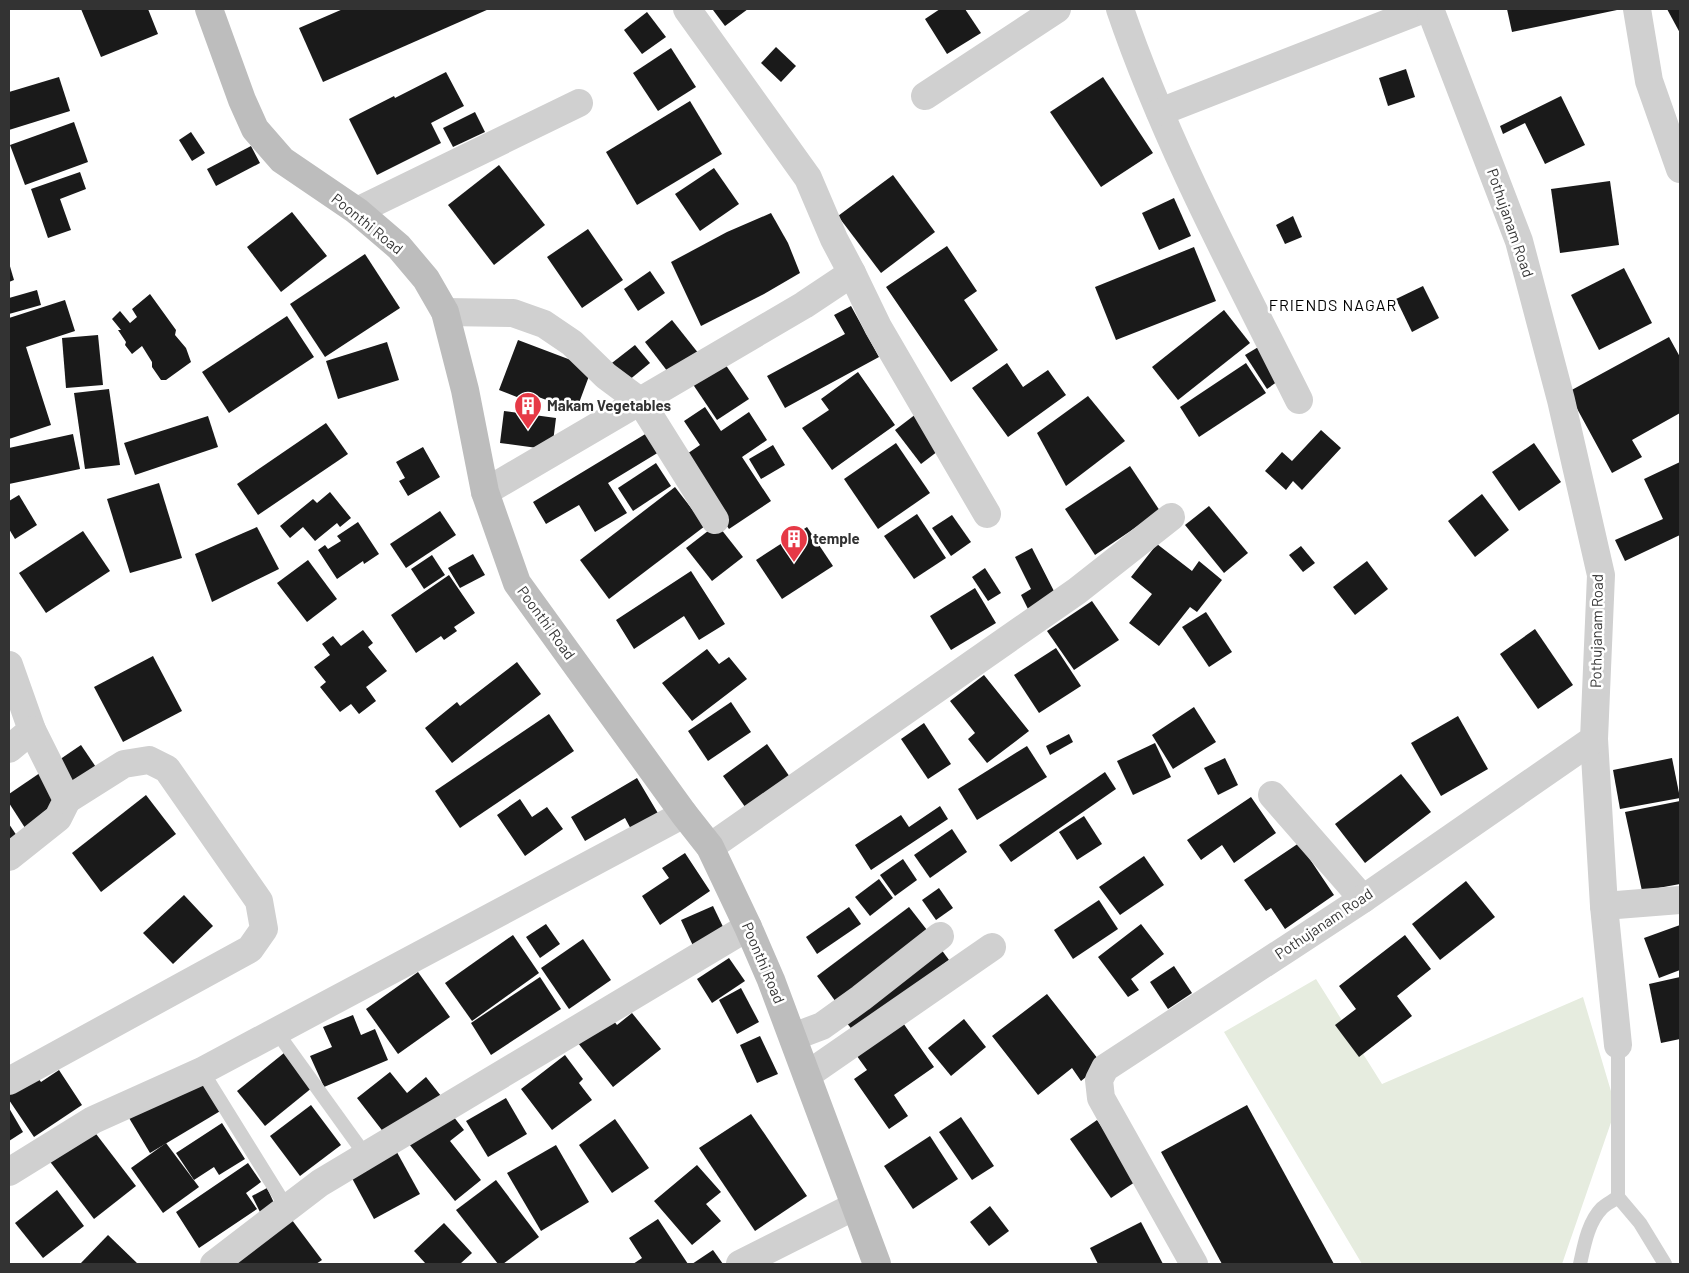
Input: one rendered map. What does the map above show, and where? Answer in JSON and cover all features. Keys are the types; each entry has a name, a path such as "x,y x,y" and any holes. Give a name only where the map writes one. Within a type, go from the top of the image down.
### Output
{"main road":[{"name":"Poonthi Road","path":"209,9 242,100 255,128 282,160 357,211 399,247 426,279 445,312 465,390 485,492 517,583 684,814 710,847 771,980 876,1264"}],"street":[{"path":"687,9 808,178 834,239 878,327 987,514"},
{"path":"925,96 1057,9"},
{"path":"1120,9 1160,112 1200,201 1299,400"},
{"path":"1160,112 1424,9"},
{"name":"Pothujanam Road","path":"1194,1264 1101,1098 1099,1080 1105,1068 1363,899 1594,739 1601,576 1562,400 1519,240 1430,9"},
{"path":"1637,9 1649,81 1680,169"},
{"path":"357,211 579,104"},
{"path":"485,492 804,305 852,273"},
{"path":"445,312 513,313 544,324 572,344 606,376 641,402 715,520"},
{"path":"710,847 1077,591 1171,517"},
{"path":"9,666 32,730 66,800"},
{"path":"9,749 32,730"},
{"path":"1594,739 1604,906 1618,1045"},
{"path":"9,856 58,818 66,800 124,764 149,760 167,769 259,900 264,929 250,949 9,1081"},
{"path":"1272,795 1363,899"},
{"path":"9,1172 93,1120 202,1070 684,814"},
{"path":"1604,906 1680,900"},
{"path":"214,1264 320,1183 748,927"},
{"path":"793,1037 822,1026 940,936"},
{"path":"807,1075 992,947"},
{"path":"740,1264 855,1206"}],"lane":[{"path":"276,1031 366,1156"},
{"path":"1618,1045 1618,1197 1640,1223 1665,1264"},
{"path":"202,1070 287,1208"},
{"path":"1580,1264 1584,1241 1594,1219 1602,1208 1618,1197"}],"shaded area":[{"path":"1316,979 1382,1084 1583,997 1616,1108 1562,1264 1362,1264 1224,1032"}],"building":[{"path":"81,9 148,9 158,34 101,57"},
{"path":"343,9 489,9 323,82 299,28"},
{"path":"714,9 748,9 725,26"},
{"path":"940,9 965,9 981,33 947,54 925,19"},
{"path":"1507,9 1617,9 1617,10 1512,32"},
{"path":"1667,9 1680,9 1680,33"},
{"path":"647,12 666,37 642,54 624,30"},
{"path":"776,47 796,66 781,82 761,63"},
{"path":"671,48 696,87 658,111 633,73"},
{"path":"1406,69 1415,97 1388,106 1379,78"},
{"path":"446,72 464,106 431,123 441,143 377,175 349,119"},
{"path":"59,77 70,111 9,130 9,92"},
{"path":"1103,77 1153,153 1101,187 1050,112"},
{"path":"1561,96 1585,145 1545,164 1525,123 1503,134 1500,126"},
{"path":"690,101 722,154 637,205 606,152"},
{"path":"475,112 485,132 453,147 443,128"},
{"path":"74,122 88,162 25,185 10,145"},
{"path":"191,132 205,153 192,161 179,140"},
{"path":"251,146 260,163 216,186 207,169"},
{"path":"499,165 545,225 494,265 448,205"},
{"path":"714,168 739,204 700,231 675,194"},
{"path":"80,172 86,189 60,199 71,230 48,238 31,189"},
{"path":"893,175 935,232 881,273 838,216"},
{"path":"1610,181 1619,245 1560,253 1551,189"},
{"path":"1174,198 1191,236 1159,250 1142,213"},
{"path":"292,212 327,256 281,292 247,247"},
{"path":"771,213 788,243 800,273 764,294 701,326 671,262 727,232"},
{"path":"1293,216 1302,237 1285,244 1276,225"},
{"path":"588,229 623,280 582,308 547,257"},
{"path":"947,246 977,291 964,300 998,350 951,382 886,287"},
{"path":"1194,247 1216,301 1116,340 1095,287"},
{"path":"365,254 400,308 325,357 290,304"},
{"path":"9,263 14,280 9,282"},
{"path":"1624,268 1652,323 1599,350 1571,295"},
{"path":"650,271 665,293 638,311 624,289"},
{"path":"1423,286 1439,318 1412,332 1396,299"},
{"path":"37,290 41,305 9,314 9,298"},
{"path":"150,294 176,330 175,335 186,348 191,362 166,380 161,380 152,367 152,362 142,346 132,354 125,345 126,342 118,330 121,330 112,319 120,311 130,323 137,317 132,309"},
{"path":"65,300 75,331 26,347 51,425 9,439 9,318"},
{"path":"851,306 879,357 785,408 767,376 845,334 834,315"},
{"path":"1224,310 1250,343 1178,400 1152,367"},
{"path":"287,316 314,357 229,413 202,372"},
{"path":"672,320 699,354 671,376 645,342"},
{"path":"98,335 103,385 66,388 62,338"},
{"path":"1669,337 1680,357 1680,413 1632,440 1642,457 1612,473 1568,392"},
{"path":"518,340 592,368 576,411 525,392 522,399 499,390"},
{"path":"387,342 399,380 338,399 326,361"},
{"path":"635,345 650,363 623,385 608,366"},
{"path":"1260,346 1281,379 1267,389 1245,355"},
{"path":"721,358 749,399 717,420 690,380"},
{"path":"1007,363 1023,387 1048,370 1066,395 1008,437 972,388"},
{"path":"1246,363 1266,393 1199,437 1180,407"},
{"path":"858,372 895,425 832,470 802,428 829,410 821,399"},
{"path":"109,389 120,465 85,469 74,393"},
{"path":"1088,396 1125,441 1066,486 1037,433"},
{"path":"705,407 721,431 749,412 767,440 742,457 771,501 729,529 681,458 700,445 684,421"},
{"name":"Makam Vegetables","path":"504,411 556,418 552,450 500,443"},
{"path":"916,414 942,448 921,464 895,430"},
{"path":"208,416 218,447 135,475 124,443"},
{"path":"326,423 348,454 258,515 237,484"},
{"path":"652,430 664,449 608,483 627,513 595,532 579,505 546,524 533,502"},
{"path":"1321,430 1341,448 1302,490 1293,481 1286,490 1265,471 1282,452 1292,461"},
{"path":"73,434 80,469 9,484 9,448"},
{"path":"896,443 930,493 878,529 844,479"},
{"path":"1534,443 1561,482 1519,511 1492,472"},
{"path":"773,445 785,465 761,479 749,459"},
{"path":"423,447 440,477 408,496 399,481 405,478 396,462"},
{"path":"1680,462 1680,535 1625,561 1615,540 1663,519 1644,479"},
{"path":"656,463 671,486 633,511 618,488"},
{"path":"1130,466 1160,511 1095,555 1065,509"},
{"path":"159,483 182,558 130,573 107,499"},
{"path":"675,487 705,526 609,599 580,560"},
{"path":"330,492 351,518 340,527 337,523 315,541 303,527 290,538 280,526 313,499 317,503"},
{"path":"1482,494 1509,530 1475,557 1448,521"},
{"path":"19,495 37,525 15,539 9,529 9,501"},
{"path":"1209,506 1248,553 1224,573 1185,525"},
{"path":"440,511 456,535 406,568 390,544"},
{"path":"917,514 946,558 914,579 884,536"},
{"path":"952,515 971,542 951,556 932,528"},
{"path":"358,522 379,554 364,564 363,561 337,579 318,550 325,545 328,549 341,541 337,536"},
{"path":"717,524 743,557 712,581 686,548"},
{"path":"257,527 279,569 212,602 195,554"},
{"name":"temple","path":"807,527 833,566 782,599 756,560"},
{"path":"83,531 110,571 46,613 19,573"},
{"path":"1157,544 1192,571 1199,561 1222,580 1197,612 1190,607 1159,646 1129,623 1152,594 1131,577"},
{"path":"1301,546 1315,563 1303,572 1289,555"},
{"path":"1032,548 1057,597 1029,611 1021,595 1031,589 1015,557"},
{"path":"473,554 485,575 460,588 448,568"},
{"path":"432,555 445,575 424,589 411,569"},
{"path":"308,560 337,599 307,622 277,583"},
{"path":"1367,561 1388,589 1355,615 1333,587"},
{"path":"985,568 1001,593 988,601 972,577"},
{"path":"691,571 725,624 699,640 684,616 634,649 616,620"},
{"path":"449,575 475,613 454,627 457,631 444,640 441,636 416,653 391,615"},
{"path":"975,588 996,623 951,650 930,616"},
{"path":"1092,601 1119,640 1074,670 1047,631"},
{"path":"1206,612 1232,652 1209,667 1182,627"},
{"path":"1535,629 1573,685 1538,709 1500,654"},
{"path":"363,630 373,643 368,647 387,671 366,687 376,701 359,714 351,704 340,712 320,687 326,682 314,667 330,655 322,644 333,636 341,646"},
{"path":"1056,648 1081,686 1039,713 1014,675"},
{"path":"707,649 719,664 729,657 747,679 692,721 662,683"},
{"path":"153,656 182,711 123,742 94,687"},
{"path":"517,662 541,694 452,763 425,728 457,702 460,706"},
{"path":"984,675 1029,731 987,763 968,739 975,733 950,701"},
{"path":"731,702 751,732 708,761 688,731"},
{"path":"1194,707 1216,742 1173,769 1152,735"},
{"path":"549,714 574,751 460,828 435,791"},
{"path":"1458,716 1488,769 1441,796 1411,743"},
{"path":"924,723 951,764 928,779 901,739"},
{"path":"1069,734 1073,742 1050,755 1046,746"},
{"path":"1155,743 1171,777 1133,795 1117,761"},
{"path":"767,744 792,780 748,811 723,776"},
{"path":"81,745 104,779 27,831 9,803 9,794"},
{"path":"1027,746 1047,777 977,820 958,789"},
{"path":"1225,758 1238,785 1218,795 1204,768"},
{"path":"1672,758 1680,798 1620,809 1613,770"},
{"path":"1105,772 1116,789 1011,862 999,845"},
{"path":"1401,774 1431,812 1365,863 1335,824"},
{"path":"637,778 659,815 632,831 625,818 585,841 571,817"},
{"path":"146,795 176,834 101,892 72,853"},
{"path":"1251,797 1276,833 1234,863 1222,845 1201,860 1187,840"},
{"path":"520,799 532,817 547,807 563,829 525,856 497,815"},
{"path":"1680,801 1680,884 1642,891 1625,812"},
{"path":"940,806 948,819 871,870 855,845 901,815 909,827"},
{"path":"1084,816 1102,844 1077,860 1059,832"},
{"path":"9,824 21,842 9,851"},
{"path":"952,829 967,852 930,878 914,855"},
{"path":"1299,843 1334,895 1285,929 1271,908 1266,911 1244,880"},
{"path":"685,853 710,891 660,925 642,896 669,878 662,868"},
{"path":"1144,856 1164,885 1120,915 1099,887"},
{"path":"903,859 917,880 895,896 880,875"},
{"path":"879,879 893,898 870,916 855,897"},
{"path":"1466,881 1495,917 1440,960 1412,924"},
{"path":"939,888 953,908 936,920 922,900"},
{"path":"184,895 213,926 173,964 143,933"},
{"path":"1099,900 1118,929 1073,959 1054,930"},
{"path":"713,906 727,935 695,950 681,920"},
{"path":"849,907 861,924 817,954 806,937"},
{"path":"909,907 934,939 841,1009 817,976"},
{"path":"546,924 560,944 540,958 526,937"},
{"path":"1141,924 1164,954 1131,979 1139,990 1128,997 1098,957"},
{"path":"1680,925 1680,970 1659,978 1644,938"},
{"path":"513,935 539,973 472,1021 445,983"},
{"path":"1405,935 1431,969 1397,996 1412,1016 1359,1057 1335,1025 1356,1009 1339,986"},
{"path":"583,939 611,980 569,1009 541,968"},
{"path":"938,945 949,960 854,1032 842,1017"},
{"path":"729,958 745,981 712,1003 697,979"},
{"path":"1174,966 1192,993 1168,1009 1150,982"},
{"path":"418,972 450,1017 398,1054 366,1009"},
{"path":"540,977 561,1009 491,1055 471,1023"},
{"path":"1680,977 1680,1039 1661,1043 1649,984"},
{"path":"741,988 759,1022 737,1034 719,1000"},
{"path":"1047,994 1102,1064 1081,1081 1072,1068 1038,1095 992,1036"},
{"path":"607,1012 617,1025 632,1013 661,1049 613,1087 574,1038"},
{"path":"353,1015 361,1035 375,1029 388,1060 324,1087 310,1056 332,1047 323,1027"},
{"path":"964,1019 986,1047 951,1076 928,1048"},
{"path":"901,1020 934,1067 894,1095 908,1116 889,1129 854,1079 867,1070 854,1052"},
{"path":"760,1036 778,1074 757,1083 740,1045"},
{"path":"284,1053 313,1087 265,1126 237,1091"},
{"path":"565,1055 583,1079 579,1083 592,1100 552,1130 521,1089"},
{"path":"27,1063 41,1082 59,1070 82,1105 34,1137 9,1100 9,1075"},
{"path":"390,1072 407,1093 426,1077 441,1096 388,1138 357,1098"},
{"path":"202,1075 222,1110 150,1153 129,1118"},
{"path":"506,1098 527,1134 488,1157 466,1121"},
{"path":"311,1105 341,1145 300,1176 270,1136"},
{"path":"1247,1105 1334,1264 1222,1264 1161,1152"},
{"path":"9,1108 23,1132 9,1141"},
{"path":"450,1112 464,1130 450,1141 481,1180 455,1201 409,1144"},
{"path":"751,1114 807,1196 755,1231 699,1148"},
{"path":"961,1117 994,1166 972,1180 939,1132"},
{"path":"615,1119 649,1168 612,1193 579,1145"},
{"path":"1097,1120 1138,1180 1111,1198 1070,1139"},
{"path":"222,1123 245,1159 219,1175 214,1167 194,1180 176,1153"},
{"path":"90,1126 136,1186 94,1219 48,1159"},
{"path":"930,1136 958,1179 913,1209 884,1166"},
{"path":"166,1143 199,1187 163,1213 131,1168"},
{"path":"393,1145 420,1194 374,1219 347,1169"},
{"path":"556,1145 589,1202 541,1231 507,1173"},
{"path":"248,1163 261,1182 246,1193 257,1209 199,1248 176,1212"},
{"path":"697,1165 721,1192 706,1204 721,1221 692,1245 654,1201"},
{"path":"496,1180 539,1237 503,1264 498,1264 456,1210"},
{"path":"267,1188 275,1205 260,1212 252,1196"},
{"path":"57,1190 84,1226 43,1258 15,1223"},
{"path":"990,1206 1009,1231 989,1246 970,1222"},
{"path":"658,1219 688,1264 633,1264 642,1258 629,1238"},
{"path":"292,1220 322,1260 316,1264 233,1264"},
{"path":"1141,1222 1163,1264 1098,1264 1090,1248"},
{"path":"444,1223 472,1253 460,1264 426,1264 414,1251"},
{"path":"108,1235 138,1264 80,1264"},
{"path":"713,1250 723,1264 692,1264"}],"place":[{"name":"Makam Vegetables","path":"528,430"},
{"name":"temple","path":"794,563"}],"district":[{"name":"FRIENDS NAGAR","path":"1333,305"}]}
